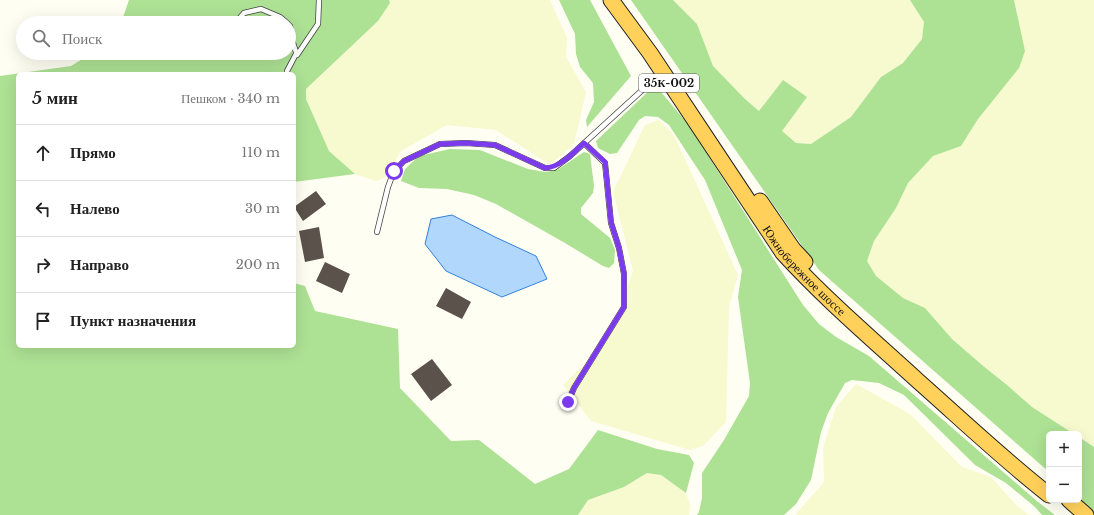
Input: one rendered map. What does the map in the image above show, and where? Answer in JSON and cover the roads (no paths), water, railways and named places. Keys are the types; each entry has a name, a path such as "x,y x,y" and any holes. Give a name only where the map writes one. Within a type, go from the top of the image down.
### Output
{"highway":[{"name":"Южнобережное шоссе","path":"611,0 662,72 793,249 820,278 958,404 1046,480"},
{"name":"Южнобережное шоссе","path":"623,0 731,166 783,253 810,282 1012,465 1046,490"},
{"name":"Южнобережное шоссе","path":"1061,503 1071,515"},
{"name":"Южнобережное шоссе","path":"1065,503 1086,515"}],"lane":[{"path":"296,54 318,24 319,0"},
{"path":"241,16 244,13 261,9 278,16"},
{"path":"287,72 293,60"},
{"path":"377,232 388,187 394,171 404,161 440,144 466,143 495,145 545,168 554,168 570,156 662,72"},
{"path":"568,402 574,388 624,307 625,296 622,262 611,222 605,162 584,143"}],"water":[{"path":"452,215 536,256 547,279 502,297 446,271 425,244 431,219"}]}
